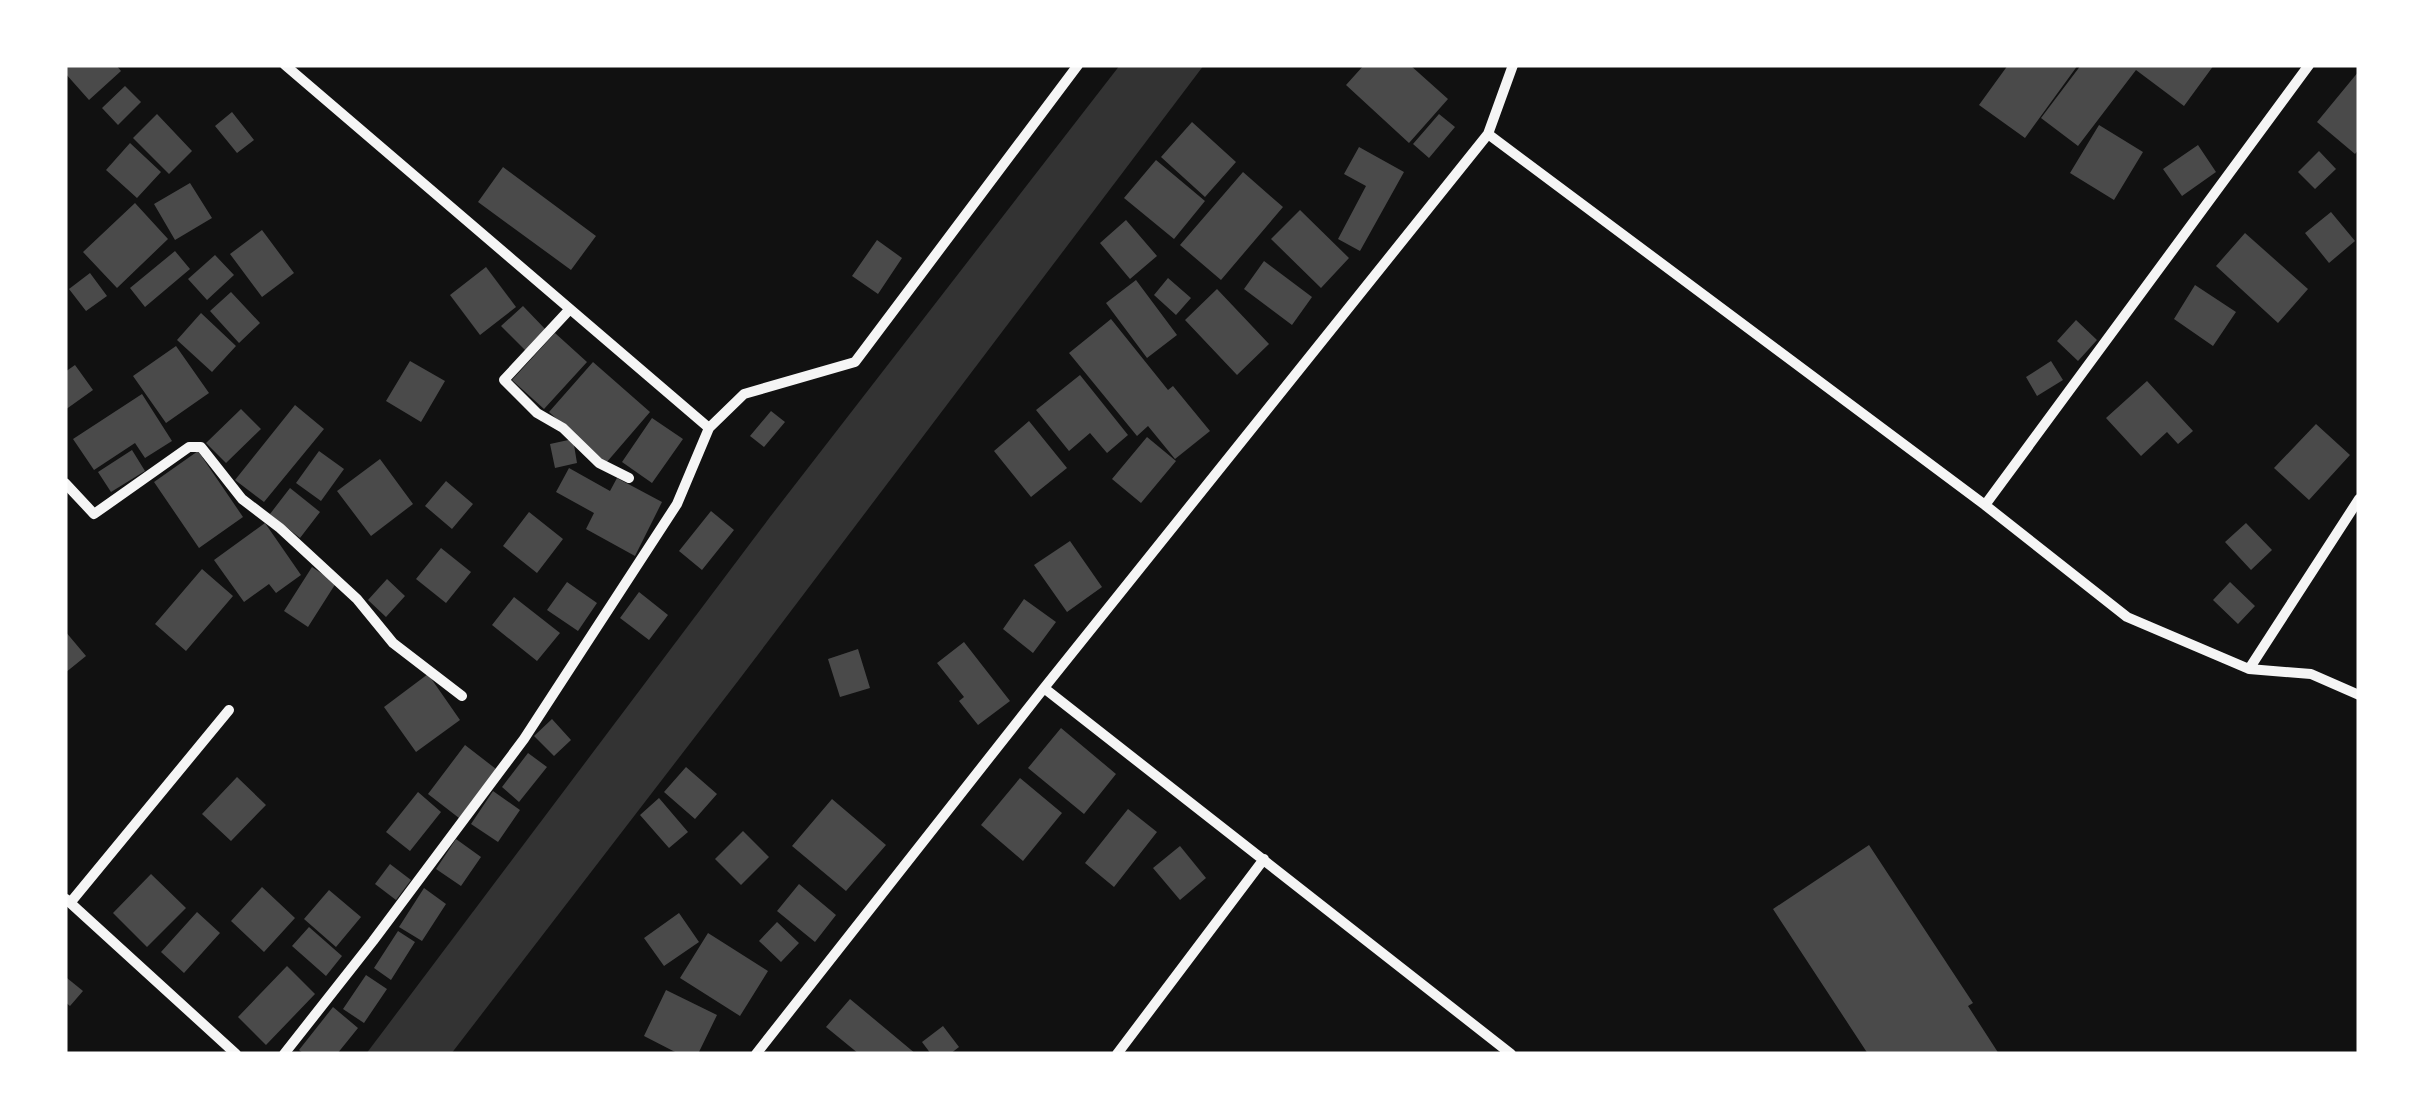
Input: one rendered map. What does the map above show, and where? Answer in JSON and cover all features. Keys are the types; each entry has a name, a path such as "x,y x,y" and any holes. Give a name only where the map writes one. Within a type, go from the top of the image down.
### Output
{"street":[{"path":"285,65 709,428"},
{"path":"284,1054 524,739 661,530 686,487 709,428 744,394 856,362 1078,65"},
{"path":"756,1054 1488,134 1512,65"},
{"path":"1985,505 2308,65"},
{"path":"1488,134 1985,505 2126,618 2250,669 2311,674 2359,694"},
{"path":"570,309 504,380 537,413 563,428 600,463 630,478"},
{"path":"65,482 94,514 189,447 200,447 242,499 280,528 357,599 392,643 462,696"},
{"path":"2250,669 2359,499"},
{"path":"1044,688 1511,1054"},
{"path":"229,710 68,901 236,1054"},
{"path":"1117,1054 1264,859"}],"shaded area":[{"path":"1120,65 1204,65 451,1054 366,1054 770,517"}],"building":[{"path":"65,65 116,65 121,71 89,100 65,73"},
{"path":"1364,65 1410,65 1448,99 1409,143 1346,85"},
{"path":"2008,65 2078,65 2025,138 1979,105"},
{"path":"2081,65 2214,65 2184,106 2136,70 2078,146 2041,118"},
{"path":"2359,71 2359,149 2355,154 2317,122"},
{"path":"125,86 141,102 118,125 102,108"},
{"path":"232,112 254,140 237,153 215,126"},
{"path":"157,114 192,151 169,174 133,138"},
{"path":"1439,114 1455,127 1429,158 1413,144"},
{"path":"1192,122 1236,162 1205,197 1161,157"},
{"path":"2099,125 2143,152 2114,200 2070,173"},
{"path":"130,143 161,172 137,198 106,170"},
{"path":"2198,145 2216,172 2182,196 2163,169"},
{"path":"1359,147 1404,172 1360,251 1338,239 1366,186 1344,174"},
{"path":"2319,151 2336,169 2315,189 2298,172"},
{"path":"1156,160 1205,201 1174,239 1124,198"},
{"path":"503,167 596,236 571,270 478,202"},
{"path":"1243,172 1283,207 1221,280 1180,245"},
{"path":"190,183 212,218 175,240 154,204"},
{"path":"135,203 168,239 117,288 83,252"},
{"path":"1300,210 1349,258 1321,288 1271,239"},
{"path":"2331,212 2355,241 2329,263 2305,233"},
{"path":"1126,220 1157,256 1130,279 1100,243"},
{"path":"262,230 294,273 262,297 230,254"},
{"path":"2245,233 2308,289 2278,323 2216,266"},
{"path":"877,240 902,258 878,294 852,276"},
{"path":"175,251 190,269 145,307 130,288"},
{"path":"215,255 234,275 207,300 188,279"},
{"path":"1264,261 1312,297 1292,325 1244,289"},
{"path":"486,267 516,307 480,335 450,295"},
{"path":"90,273 107,296 86,311 69,289"},
{"path":"1168,278 1191,298 1176,315 1154,295"},
{"path":"1136,280 1177,335 1147,358 1106,303"},
{"path":"2195,285 2236,312 2213,346 2174,319"},
{"path":"1217,289 1269,344 1237,375 1185,320"},
{"path":"231,292 260,323 239,343 210,311"},
{"path":"523,306 547,331 526,351 501,326"},
{"path":"201,313 236,346 212,372 177,340"},
{"path":"1111,319 1168,390 1173,386 1210,431 1175,459 1148,426 1137,436 1069,353"},
{"path":"2076,320 2097,340 2078,361 2057,341"},
{"path":"555,333 587,362 544,409 512,380"},
{"path":"176,346 209,393 166,423 133,376"},
{"path":"410,361 445,381 421,422 386,401"},
{"path":"2051,361 2063,380 2037,396 2026,377"},
{"path":"593,362 650,412 606,463 549,412"},
{"path":"75,365 93,390 65,410 65,372"},
{"path":"1080,375 1128,435 1107,453 1090,433 1069,451 1036,410"},
{"path":"2147,381 2193,431 2178,444 2167,432 2141,456 2106,418"},
{"path":"142,394 172,441 145,458 135,443 94,470 73,439"},
{"path":"295,405 324,429 264,502 235,480"},
{"path":"241,409 261,429 226,463 206,443"},
{"path":"771,411 785,422 764,447 750,436"},
{"path":"652,418 683,439 652,483 622,462"},
{"path":"1029,421 1067,468 1031,497 994,451"},
{"path":"2316,424 2350,455 2309,500 2274,468"},
{"path":"1147,437 1176,461 1141,503 1112,479"},
{"path":"573,439 577,463 555,468 550,444"},
{"path":"132,450 145,471 111,492 98,472"},
{"path":"198,451 243,517 199,548 154,482"},
{"path":"319,451 344,469 321,501 296,483"},
{"path":"380,459 413,504 371,536 337,491"},
{"path":"569,468 610,491 617,478 662,502 635,556 586,529 594,513 556,492"},
{"path":"446,481 473,504 452,529 425,506"},
{"path":"290,488 320,512 300,538 270,514"},
{"path":"711,511 734,530 702,570 679,551"},
{"path":"529,512 563,539 537,573 503,546"},
{"path":"265,523 301,575 276,593 269,584 244,602 214,560"},
{"path":"2246,523 2272,550 2251,570 2225,542"},
{"path":"1070,541 1102,587 1067,612 1034,565"},
{"path":"441,548 471,572 446,603 416,579"},
{"path":"312,567 336,583 308,627 284,611"},
{"path":"202,569 233,596 186,651 155,624"},
{"path":"387,579 405,596 386,617 368,600"},
{"path":"567,582 597,603 578,631 547,610"},
{"path":"2230,582 2255,606 2238,624 2213,600"},
{"path":"639,592 668,615 649,640 620,618"},
{"path":"514,597 560,633 537,661 492,625"},
{"path":"1024,599 1056,622 1033,653 1003,629"},
{"path":"65,631 86,656 65,673"},
{"path":"964,642 1010,701 978,725 959,701 964,697 937,663"},
{"path":"858,649 870,688 840,697 828,659"},
{"path":"428,674 460,720 416,752 384,707"},
{"path":"552,719 571,740 554,756 534,736"},
{"path":"1061,728 1116,774 1084,814 1028,768"},
{"path":"465,745 496,769 459,818 428,794"},
{"path":"528,753 547,767 519,802 502,787"},
{"path":"686,767 717,794 695,819 664,792"},
{"path":"237,777 266,805 231,841 202,814"},
{"path":"1020,778 1062,813 1023,861 981,825"},
{"path":"493,791 520,810 498,842 471,824"},
{"path":"418,792 441,812 410,851 386,832"},
{"path":"659,798 688,832 669,848 640,815"},
{"path":"832,799 886,845 846,891 792,846"},
{"path":"1128,809 1157,832 1114,887 1085,863"},
{"path":"743,831 769,857 741,885 715,859"},
{"path":"456,839 481,857 461,886 436,869"},
{"path":"1869,845 1973,1003 1968,1006 1999,1054 1868,1054 1773,909"},
{"path":"1180,846 1206,878 1180,900 1153,868"},
{"path":"390,864 411,880 396,900 375,884"},
{"path":"151,874 186,908 147,947 113,913"},
{"path":"799,884 836,915 815,942 777,911"},
{"path":"262,887 295,918 264,952 231,921"},
{"path":"424,888 446,904 422,941 399,927"},
{"path":"329,890 361,917 336,947 304,919"},
{"path":"197,912 220,933 184,973 161,952"},
{"path":"679,913 699,942 664,966 644,938"},
{"path":"777,922 799,943 781,962 759,941"},
{"path":"309,927 342,956 326,976 292,946"},
{"path":"398,931 415,942 391,980 374,968"},
{"path":"708,933 768,971 740,1016 680,978"},
{"path":"287,966 315,994 266,1045 238,1017"},
{"path":"366,975 387,989 364,1023 343,1009"},
{"path":"67,978 83,991 70,1006 65,1002"},
{"path":"666,990 717,1015 698,1054 679,1054 644,1036"},
{"path":"850,999 916,1054 859,1054 826,1027"},
{"path":"333,1007 358,1028 337,1054 304,1054 299,1050"},
{"path":"943,1026 959,1047 950,1054 931,1054 922,1042"}]}
